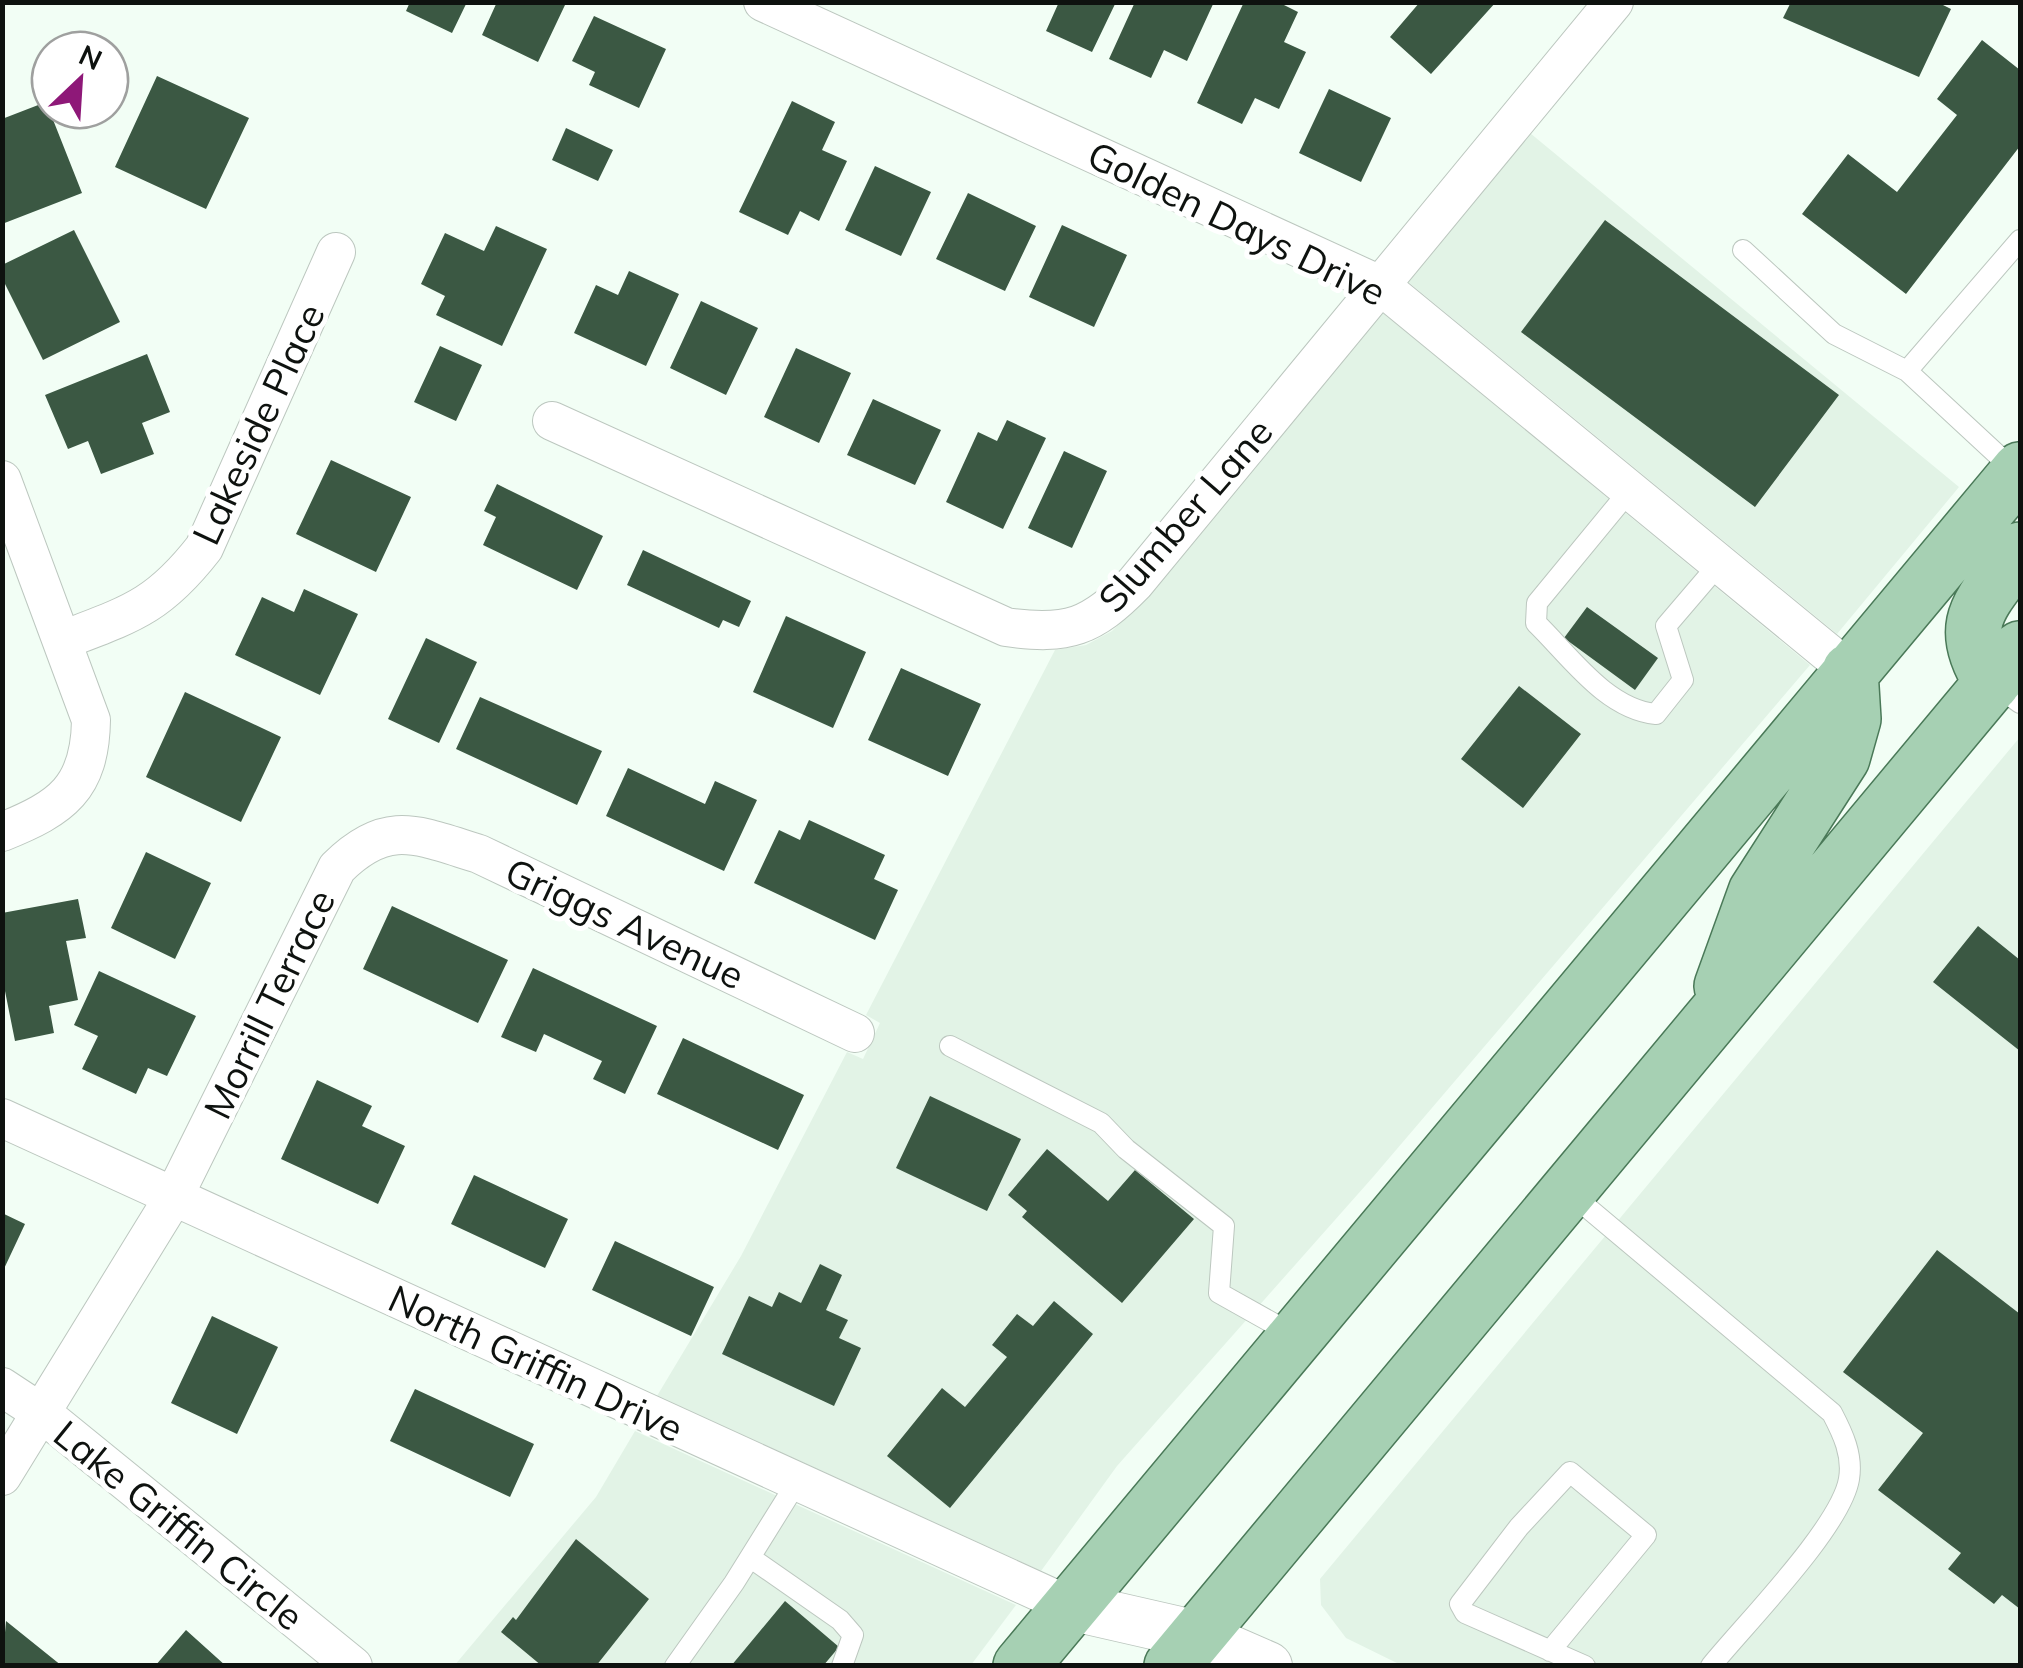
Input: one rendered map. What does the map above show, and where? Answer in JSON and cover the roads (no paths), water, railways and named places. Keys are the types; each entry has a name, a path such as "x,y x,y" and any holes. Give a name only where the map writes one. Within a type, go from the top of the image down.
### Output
{"main road":[{"path":"1021,1666 2019,472"},
{"path":"1184,1650 1707,1027 2011,678 1972,652 1972,625 2020,550"},
{"path":"1707,1027 1756,892 1842,758 1854,719 1850,672"}],"street":[{"name":"Golden Days Drive","path":"763,2 1380,285 1850,672"},
{"name":"Slumber Lane","path":"552,421 1006,627 1042,632 1079,627 1105,613 1135,583 1614,2"},
{"name":"Lakeside Place","path":"63,640 142,610 176,585 204,548 336,252"},
{"path":"2,480 91,720 90,757 70,794 40,816 2,832"},
{"name":"Griggs Avenue","path":"390,835 431,840 480,854 855,1032"},
{"name":"Morrill Terrace","path":"2,1476 173,1198 337,868 364,842 390,835"},
{"name":"North Griffin Drive","path":"2,1118 1070,1606"},
{"name":"Lake Griffin Circle","path":"2,1387 43,1414 353,1666"},
{"path":"1070,1606 1184,1650 1268,1666"}],"lane":[{"path":"1907,371 2020,240"},
{"path":"1743,250 1834,334 1907,371 2019,472"},
{"path":"1630,490 1537,604 1536,623 1612,698 1637,712 1656,714 1682,680 1666,626 1718,564"},
{"path":"950,1046 1100,1123 1126,1149 1224,1226 1219,1293 1296,1336"},
{"path":"1568,1192 1832,1413 1847,1444 1849,1478 1839,1510 1711,1666"},
{"path":"1550,1651 1646,1536 1570,1472 1518,1527 1460,1604 1465,1614 1550,1651 1585,1666"},
{"path":"675,1666 751,1558 796,1482"},
{"path":"751,1558 840,1620 853,1635 842,1666"}]}
